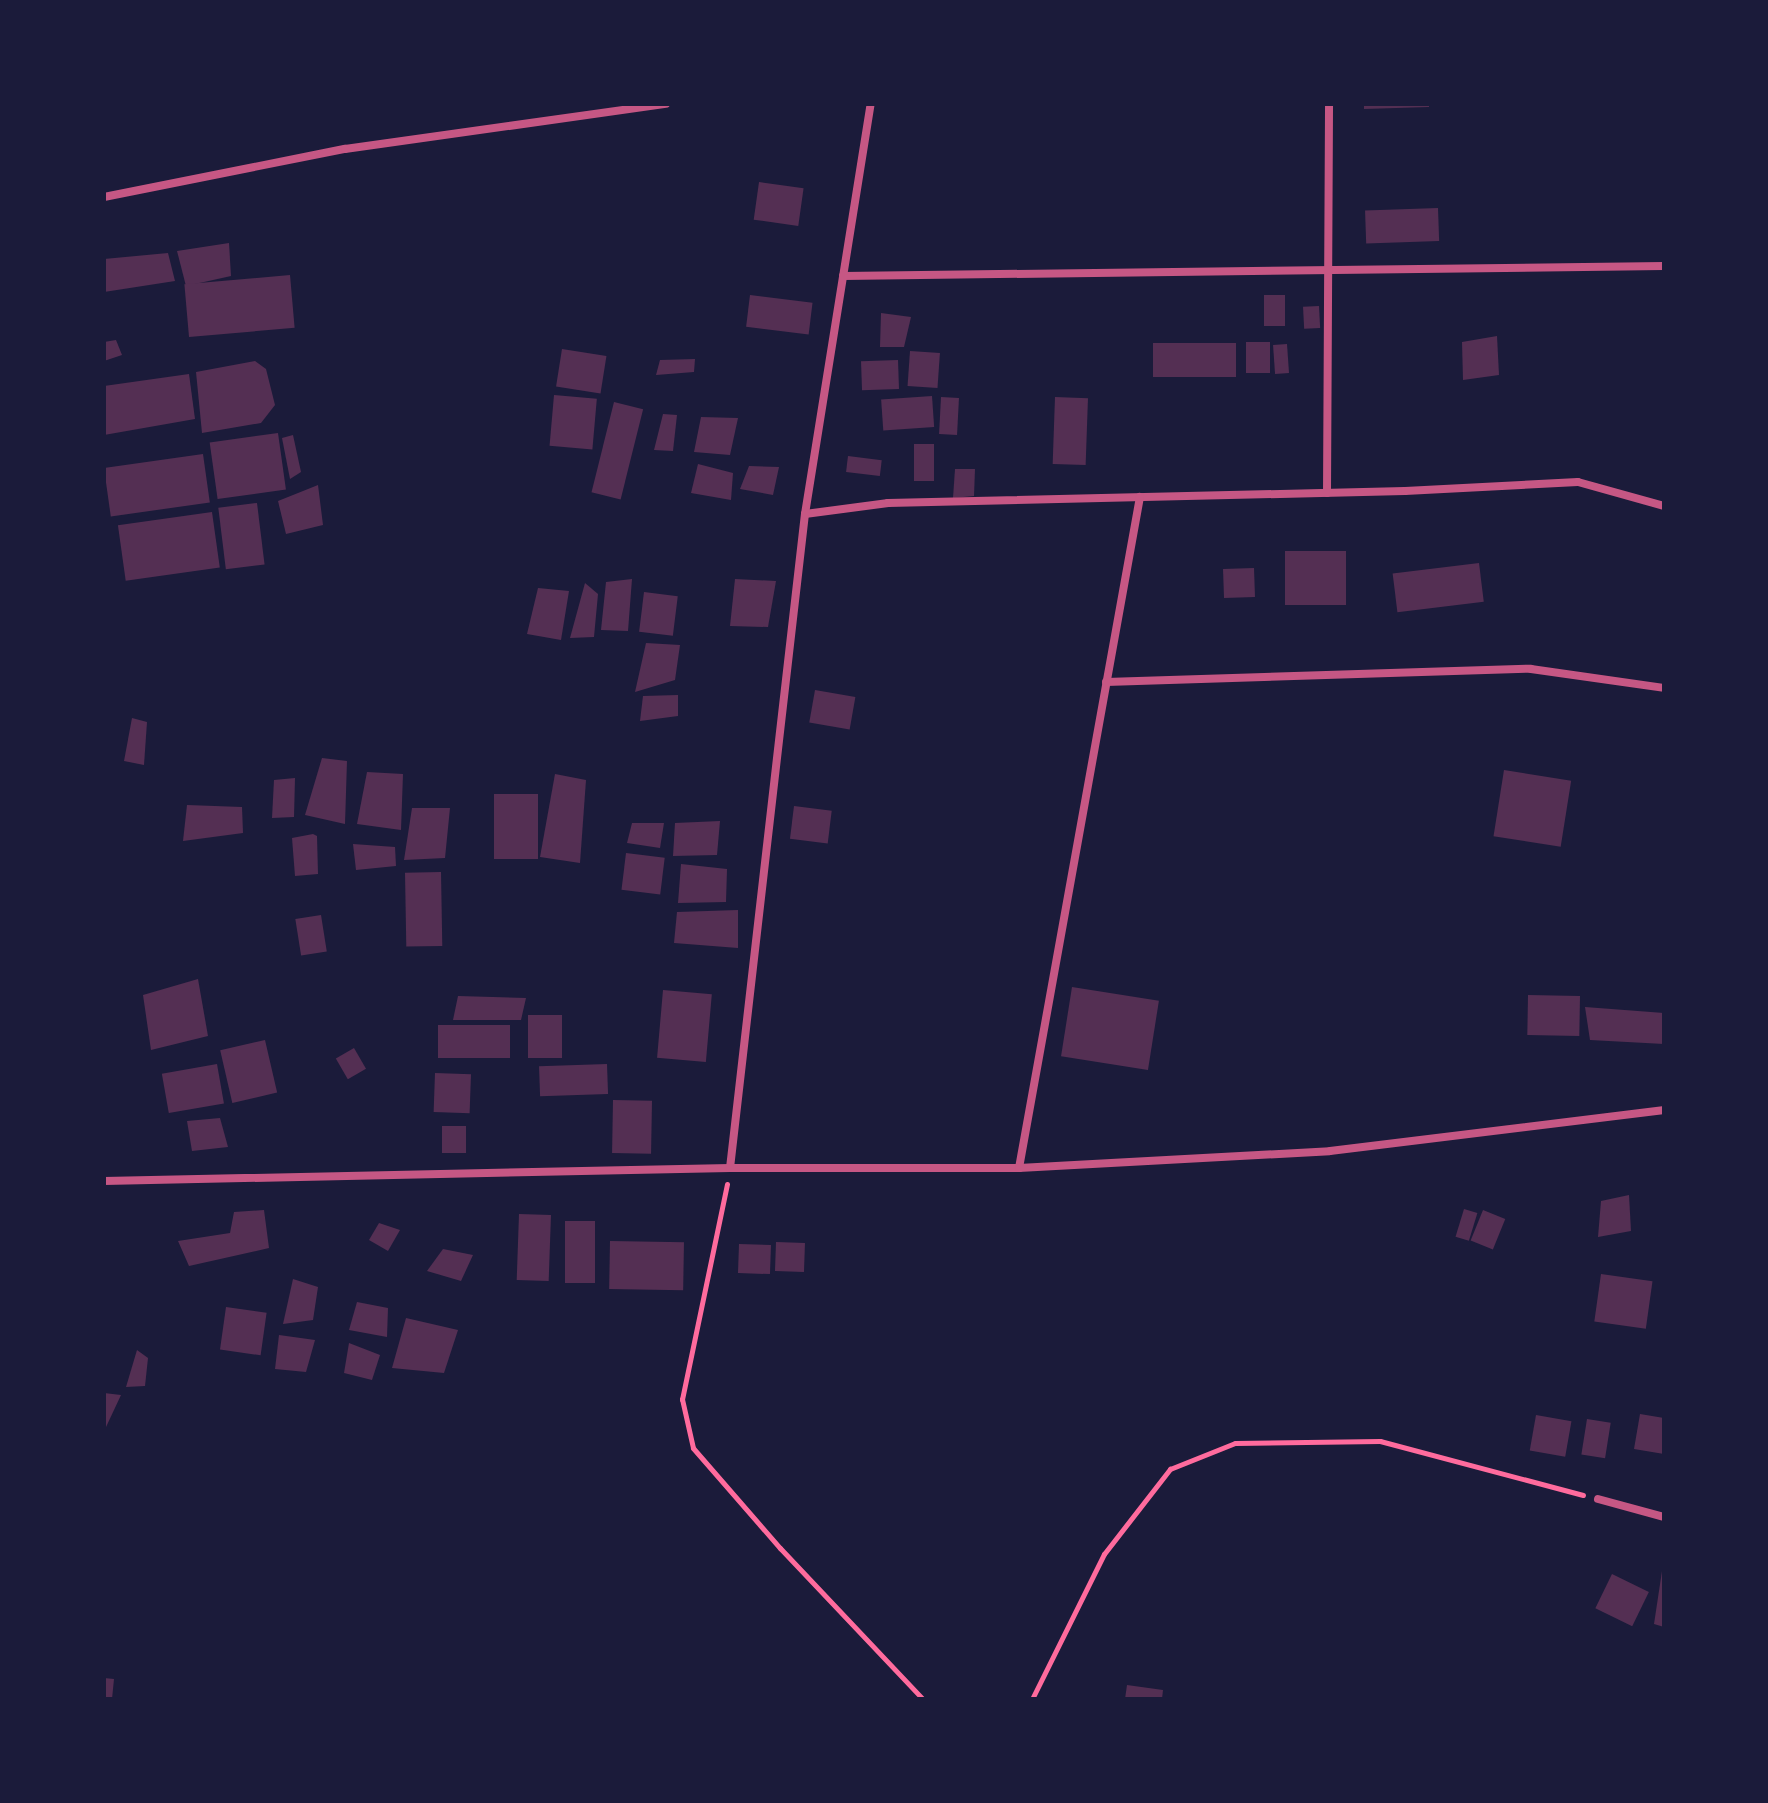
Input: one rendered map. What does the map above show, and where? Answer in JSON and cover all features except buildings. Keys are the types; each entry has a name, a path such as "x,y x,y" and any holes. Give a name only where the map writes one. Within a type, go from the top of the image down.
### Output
{"street":[{"path":"104,197 345,149 666,104"},
{"path":"730,1168 805,514 871,104"},
{"path":"1327,493 1329,104"},
{"path":"843,276 1664,266"},
{"path":"805,514 888,503 1327,493 1578,482 1664,506"},
{"path":"1019,1168 1140,497"},
{"path":"1106,682 1531,669 1664,688"},
{"path":"104,1181 730,1168 1019,1168 1330,1151 1664,1110"},
{"path":"1598,1499 1664,1517"}],"path":[{"path":"730,1168 682,1399 693,1448 780,1548 923,1699"},
{"path":"1032,1699 1104,1554 1170,1469 1235,1443 1380,1441 1598,1499"}]}
